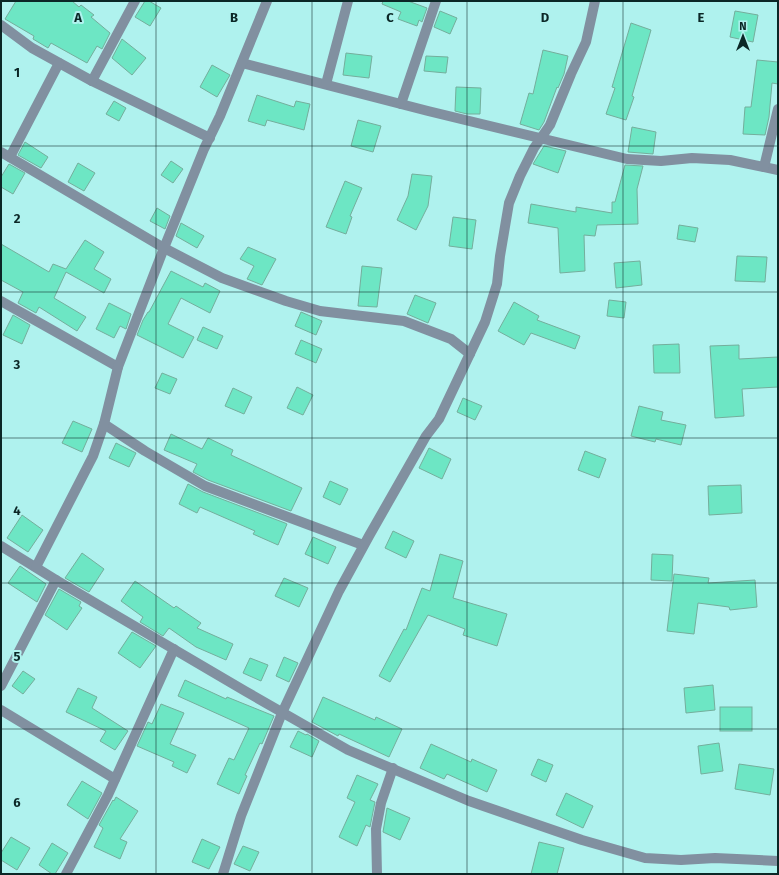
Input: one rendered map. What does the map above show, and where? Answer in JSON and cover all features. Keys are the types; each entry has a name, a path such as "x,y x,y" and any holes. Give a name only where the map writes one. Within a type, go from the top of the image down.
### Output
{"street":[{"path":"92,81 135,1"},
{"path":"36,567 92,456 104,424 118,368 164,248 267,1"},
{"path":"326,84 348,1"},
{"path":"401,104 436,1"},
{"path":"223,874 241,816 282,712 339,591 363,545 426,436 439,419 485,322 497,284 509,203 520,176 541,137 550,125 570,74 586,42 596,1"},
{"path":"1,25 32,48 92,81 210,138"},
{"path":"59,62 5,155 164,248 222,278 286,301 320,311 404,320 451,339 470,354"},
{"path":"242,63 401,104 627,159 661,161 692,158 730,160 778,170"},
{"path":"764,167 778,109"},
{"path":"1,301 118,368"},
{"path":"104,424 145,451 205,486 363,545"},
{"path":"1,546 56,580 348,750 469,801 582,840 646,858 680,860 715,858 778,861"},
{"path":"1,686 56,580"},
{"path":"66,874 115,779 174,649"},
{"path":"1,710 115,779"},
{"path":"377,874 376,829 381,803 393,768"}],"building":[{"path":"16,1 72,1 79,7 81,5 94,15 91,17 110,33 102,49 97,46 87,63 51,43 48,48 33,39 34,36 5,19"},
{"path":"145,1 149,1 161,8 150,26 135,17"},
{"path":"383,1 408,1 427,8 422,22 419,20 417,26 398,19 401,12 382,4"},
{"path":"440,11 457,18 450,34 434,27"},
{"path":"735,11 758,15 753,42 730,37"},
{"path":"631,23 651,30 632,96 634,97 626,120 606,114 615,88 612,87"},
{"path":"122,39 146,58 132,75 112,58"},
{"path":"543,50 568,56 564,74 558,88 557,87 544,122 539,130 520,124 529,93 533,94"},
{"path":"346,53 372,56 369,78 343,75"},
{"path":"426,56 448,57 446,73 424,71"},
{"path":"757,60 778,62 778,84 772,83 769,117 765,135 743,134 745,107 751,107"},
{"path":"212,65 230,75 217,97 200,87"},
{"path":"456,87 481,88 480,114 467,114 455,111"},
{"path":"257,95 294,107 296,101 310,104 304,130 267,120 265,126 248,121"},
{"path":"114,101 126,108 119,121 106,114"},
{"path":"358,120 381,126 373,152 351,146"},
{"path":"632,127 656,132 653,154 628,152"},
{"path":"25,142 48,157 41,168 18,155"},
{"path":"544,146 566,151 558,173 533,164"},
{"path":"171,161 183,169 173,183 161,175"},
{"path":"78,163 95,173 84,191 68,182"},
{"path":"9,164 25,173 13,194 1,187 1,177"},
{"path":"625,165 643,166 637,189 638,224 597,225 595,236 584,235 585,271 560,273 558,228 528,223 531,204 576,212 576,207 612,213 612,202 615,202"},
{"path":"412,174 432,176 428,206 416,230 397,220 408,196"},
{"path":"345,181 362,188 350,216 352,217 346,234 326,227"},
{"path":"157,208 170,216 165,229 150,221"},
{"path":"453,217 476,220 472,249 449,246"},
{"path":"181,223 204,236 197,248 176,236"},
{"path":"679,225 698,228 695,242 677,239"},
{"path":"85,240 104,252 94,269 111,279 104,293 66,272 54,298 86,317 77,331 39,307 36,313 18,303 23,292 1,280 1,244 49,272 53,264 66,269"},
{"path":"248,247 276,259 262,285 247,279 254,266 240,259"},
{"path":"737,256 767,257 765,282 735,281"},
{"path":"640,261 642,285 616,288 614,263"},
{"path":"362,266 382,268 377,307 358,306"},
{"path":"171,271 203,287 205,283 220,291 210,313 181,298 168,324 194,337 183,358 137,335 143,320 149,312"},
{"path":"415,295 436,303 428,323 407,314"},
{"path":"609,300 626,302 624,318 607,316"},
{"path":"514,302 539,316 537,320 580,336 575,349 531,333 524,345 498,331"},
{"path":"109,303 131,314 126,329 120,326 114,338 96,329"},
{"path":"301,312 322,321 316,335 295,326"},
{"path":"13,315 30,325 22,344 3,335"},
{"path":"203,327 223,336 217,349 197,340"},
{"path":"301,340 322,349 316,363 295,354"},
{"path":"679,344 680,373 654,373 653,345"},
{"path":"739,345 739,359 778,357 778,387 742,389 744,416 715,418 710,346"},
{"path":"162,373 177,379 170,394 155,388"},
{"path":"297,387 313,395 303,415 287,408"},
{"path":"233,388 252,397 244,414 225,406"},
{"path":"463,398 482,406 475,420 457,412"},
{"path":"639,406 663,412 661,420 686,425 681,445 656,439 655,442 631,436"},
{"path":"73,421 92,429 82,452 62,443"},
{"path":"171,434 202,449 208,438 233,450 231,455 302,488 291,511 208,480 193,472 197,464 164,450"},
{"path":"116,443 136,453 129,467 109,458"},
{"path":"429,448 451,459 442,479 419,468"},
{"path":"585,451 606,459 599,478 578,470"},
{"path":"330,481 348,489 340,505 323,497"},
{"path":"188,484 203,492 287,524 278,545 253,534 255,531 200,507 197,513 179,504"},
{"path":"741,485 742,513 709,515 708,486"},
{"path":"22,515 43,530 28,552 7,538"},
{"path":"393,531 414,541 406,558 385,548"},
{"path":"313,537 336,547 328,564 305,554"},
{"path":"82,553 104,569 89,592 65,578"},
{"path":"440,554 463,561 453,598 507,614 497,646 463,635 465,629 428,615 390,682 379,676 404,629 406,630 422,588 430,591"},
{"path":"652,554 673,555 672,581 651,580"},
{"path":"20,566 46,584 37,602 8,583"},
{"path":"674,574 709,578 708,583 755,580 757,607 730,610 729,607 698,603 694,634 667,631"},
{"path":"284,578 308,588 299,607 275,596"},
{"path":"135,581 174,608 176,606 201,623 197,628 233,644 226,660 196,647 169,628 163,636 140,622 143,617 121,601"},
{"path":"59,589 81,602 79,606 82,608 67,630 45,615"},
{"path":"132,632 156,646 140,668 118,653"},
{"path":"284,657 298,663 289,682 276,676"},
{"path":"250,658 268,665 261,681 243,673"},
{"path":"23,671 35,679 23,694 12,686"},
{"path":"185,680 226,699 227,697 274,716 262,744 260,743 245,775 247,776 239,794 217,784 229,758 234,760 249,728 178,696"},
{"path":"713,685 715,710 686,713 684,688"},
{"path":"78,688 97,697 92,708 128,731 115,750 100,741 106,731 66,712"},
{"path":"323,697 375,720 376,717 402,729 389,757 339,734 338,736 312,722"},
{"path":"161,704 184,713 170,744 196,755 187,773 172,766 174,762 137,746 148,722 152,724"},
{"path":"720,707 752,707 752,731 720,731"},
{"path":"298,731 319,741 312,757 290,747"},
{"path":"719,743 723,771 701,774 698,746"},
{"path":"431,744 471,762 472,759 497,770 487,792 447,774 444,779 420,768"},
{"path":"538,759 553,765 546,782 531,775"},
{"path":"739,764 774,769 770,795 735,789"},
{"path":"357,775 378,784 370,800 375,802 370,827 366,825 357,846 339,837 355,802 347,798"},
{"path":"82,781 102,793 88,819 67,805"},
{"path":"566,793 593,806 583,828 556,815"},
{"path":"116,797 138,811 120,839 127,842 120,859 94,847 103,828 99,825"},
{"path":"387,808 410,818 400,840 383,832"},
{"path":"11,837 30,848 17,870 1,860 1,853"},
{"path":"202,839 220,847 209,869 192,862"},
{"path":"539,842 564,848 557,874 531,874"},
{"path":"52,843 68,853 55,874 52,874 39,865"},
{"path":"243,846 259,852 250,871 234,864"}]}
